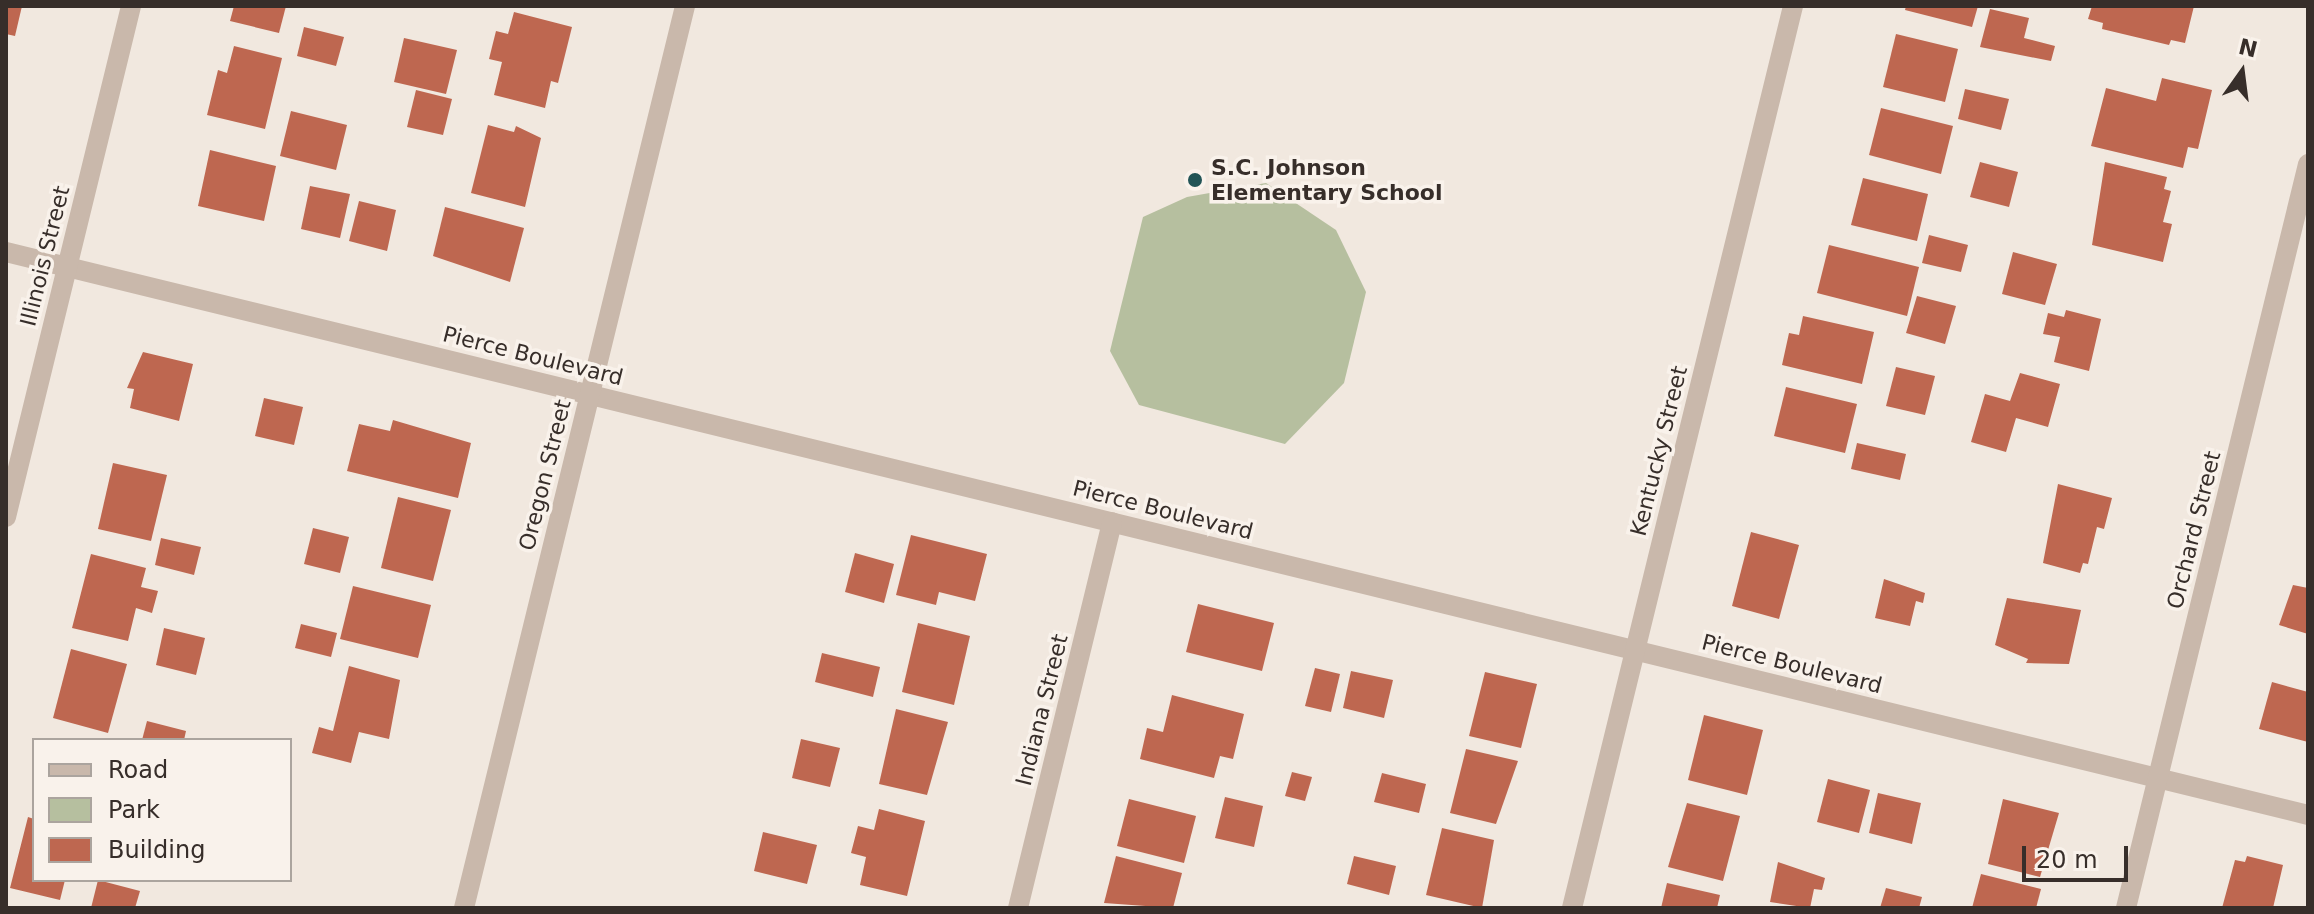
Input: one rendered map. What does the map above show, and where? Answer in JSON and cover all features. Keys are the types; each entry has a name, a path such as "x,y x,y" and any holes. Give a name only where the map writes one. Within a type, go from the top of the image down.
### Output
{"street":[{"name":"Illinois Street","path":"6,517 131,6"},
{"name":"Oregon Street","path":"464,908 685,6"},
{"name":"Kentucky Street","path":"1572,908 1793,6"},
{"name":"Orchard Street","path":"2126,908 2308,164"},
{"name":"Pierce Boulevard","path":"6,252 2308,815"},
{"name":"Indiana Street","path":"1018,908 1112,522"}],"green space":[{"path":"1266,183 1336,230 1366,292 1344,383 1285,444 1139,405 1110,351 1143,217 1187,197"}],"building":[{"path":"6,6 22,6 15,36 6,34"},
{"path":"234,6 286,6 279,33 230,21"},
{"path":"1906,6 1978,6 1972,27 1905,10"},
{"path":"2092,6 2194,6 2185,43 2171,40 2169,45 2102,29 2103,23 2088,19"},
{"path":"1990,9 2029,18 2024,38 2055,46 2051,61 1980,47"},
{"path":"514,12 572,27 558,83 551,81 545,108 494,95 502,62 489,59 496,31 508,34"},
{"path":"304,27 344,37 336,66 297,56"},
{"path":"1896,34 1958,49 1945,102 1883,87"},
{"path":"404,38 457,50 446,94 394,82"},
{"path":"234,46 282,58 265,129 207,115 218,70 227,73"},
{"path":"2162,78 2212,90 2198,149 2188,147 2183,168 2091,146 2106,88 2156,101"},
{"path":"1965,89 2009,99 2001,130 1958,119"},
{"path":"416,90 452,99 443,135 407,127"},
{"path":"1881,108 1953,126 1941,174 1869,155"},
{"path":"291,111 347,125 336,170 280,156"},
{"path":"488,125 514,132 516,126 541,138 525,207 471,193"},
{"path":"210,150 276,166 264,221 198,206"},
{"path":"1980,162 2018,172 2009,207 1970,197"},
{"path":"2105,162 2167,177 2164,189 2171,191 2163,222 2172,224 2163,262 2092,245"},
{"path":"1863,178 1928,194 1917,241 1851,225"},
{"path":"310,186 350,194 340,238 301,229"},
{"path":"359,201 396,210 387,251 349,241"},
{"path":"445,207 524,228 510,282 433,256"},
{"path":"1929,235 1968,245 1961,272 1922,263"},
{"path":"1829,245 1919,267 1907,316 1817,293"},
{"path":"2013,252 2057,264 2045,305 2002,294"},
{"path":"1917,296 1956,306 1945,344 1906,333"},
{"path":"2066,310 2101,319 2089,371 2054,362 2060,337 2043,334 2048,313 2064,317"},
{"path":"1803,316 1874,332 1862,384 1782,365 1789,333 1799,335"},
{"path":"143,352 193,364 179,421 130,408 134,389 127,388"},
{"path":"1896,367 1935,376 1925,415 1886,406"},
{"path":"2020,373 2060,384 2048,427 2016,418 2006,452 1971,442 1985,394 2010,401"},
{"path":"1786,387 1857,404 1845,453 1774,436"},
{"path":"264,398 303,407 294,445 255,436"},
{"path":"393,420 471,443 458,498 347,471 359,424 390,431"},
{"path":"1857,443 1906,454 1900,480 1851,469"},
{"path":"113,463 167,475 151,541 98,529"},
{"path":"2058,484 2112,498 2104,529 2097,527 2088,564 2083,563 2080,573 2043,563"},
{"path":"398,497 451,510 433,581 381,568"},
{"path":"313,528 349,537 340,573 304,564"},
{"path":"1751,532 1799,545 1779,619 1732,606"},
{"path":"911,535 987,554 975,601 939,592 936,605 896,595"},
{"path":"161,538 201,547 194,575 155,565"},
{"path":"855,553 894,564 884,603 845,592"},
{"path":"91,554 146,568 141,587 158,591 152,613 136,608 128,641 72,628"},
{"path":"1884,579 1925,593 1923,603 1916,601 1910,626 1875,618"},
{"path":"2293,585 2308,588 2308,634 2279,625"},
{"path":"353,586 431,605 418,658 340,639"},
{"path":"2007,598 2081,610 2069,664 2026,663 2028,659 1995,645"},
{"path":"1198,604 1274,623 1262,671 1186,652"},
{"path":"918,623 970,636 954,705 902,692"},
{"path":"301,624 337,633 331,657 295,648"},
{"path":"164,628 205,638 196,675 156,665"},
{"path":"71,649 127,664 108,733 53,718"},
{"path":"822,653 880,667 873,697 815,682"},
{"path":"349,666 400,680 389,739 359,732 351,763 312,753 319,727 333,731"},
{"path":"1315,668 1340,674 1331,712 1305,706"},
{"path":"1351,671 1393,680 1384,718 1343,708"},
{"path":"1485,672 1537,684 1521,748 1469,736"},
{"path":"2272,682 2308,692 2308,742 2259,729"},
{"path":"1172,695 1244,714 1233,759 1220,756 1214,778 1140,759 1147,728 1163,732"},
{"path":"896,709 948,722 927,795 879,784"},
{"path":"1704,715 1763,730 1747,795 1688,780"},
{"path":"147,721 186,731 184,738 143,738"},
{"path":"801,739 840,748 830,787 792,778"},
{"path":"1466,749 1518,761 1496,824 1450,813"},
{"path":"1292,772 1312,777 1305,801 1285,796"},
{"path":"1382,773 1426,784 1419,813 1374,802"},
{"path":"1828,779 1870,790 1859,833 1817,822"},
{"path":"1878,793 1921,803 1912,844 1869,833"},
{"path":"1225,797 1263,806 1254,847 1215,838"},
{"path":"1129,799 1196,816 1184,863 1117,846"},
{"path":"2003,799 2059,813 2040,877 1988,864"},
{"path":"1687,803 1740,816 1723,881 1668,867"},
{"path":"879,809 925,821 907,896 860,885 866,857 851,853 858,826 874,830"},
{"path":"28,817 32,818 32,882 64,882 60,900 10,888"},
{"path":"1442,828 1494,840 1482,908 1426,895"},
{"path":"763,832 817,845 807,884 754,871"},
{"path":"1116,856 1182,873 1173,908 1104,903"},
{"path":"1354,856 1396,866 1389,895 1347,884"},
{"path":"2247,856 2283,865 2273,908 2222,908 2235,860 2245,862"},
{"path":"1778,862 1825,878 1822,890 1814,889 1810,908 1770,902"},
{"path":"1981,874 2041,889 2036,908 1972,908"},
{"path":"98,882 140,891 135,908 91,908"},
{"path":"1667,883 1720,895 1717,908 1661,908"},
{"path":"1886,888 1922,897 1919,908 1880,908"}],"place":[{"name":"S.C. Johnson Elementary School","path":"1195,180"}]}
